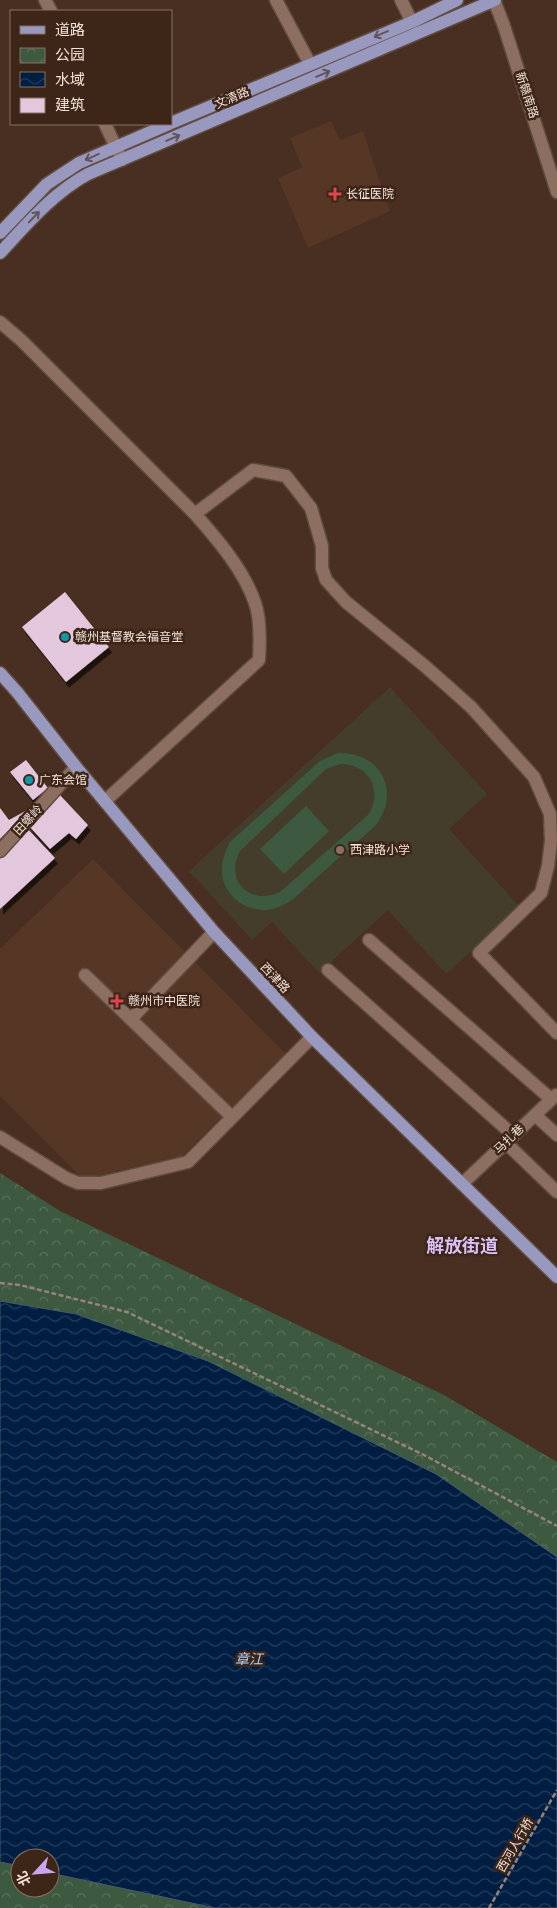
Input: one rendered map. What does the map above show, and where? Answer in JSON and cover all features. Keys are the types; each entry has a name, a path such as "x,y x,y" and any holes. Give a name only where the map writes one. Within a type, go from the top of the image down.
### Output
{"main road":[{"name":"文清路","path":"172,122 412,22 457,0"},
{"name":"文清路","path":"0,253 44,206 73,182 494,0"},
{"name":"文清路","path":"0,233 47,184 79,163 165,125"},
{"name":"西津路","path":"0,673 214,932 312,1037 557,1277"}],"street":[{"path":"276,0 310,64"},
{"path":"401,0 412,22"},
{"name":"新赣南路","path":"494,0 557,192"},
{"path":"106,125 122,160"},
{"path":"0,322 21,340 195,514 217,539 238,569 256,603 260,660 105,801"},
{"path":"195,514 253,470 286,476 311,508 322,546 322,568 326,580 346,602 426,667 471,708 534,777 550,814 551,841 548,866 541,893 479,953 557,1033"},
{"name":"田螺岭","path":"0,851 76,767"},
{"path":"131,1019 214,932"},
{"path":"369,940 554,1096"},
{"path":"328,970 509,1139 557,1192"},
{"path":"85,975 232,1117"},
{"path":"0,1137 66,1178 78,1183 100,1183 188,1162 312,1037"},
{"name":"马扎巷","path":"462,1184 554,1096"},
{"path":"535,1115 557,1135"}],"path":[{"path":"0,1283 20,1285 127,1312 422,1454 557,1526"},
{"name":"西河人行桥","path":"489,1908 557,1790"}],"shaded area":[{"name":"长征医院","path":"331,121 340,140 363,131 390,211 308,248 278,178 302,167 290,138"},
{"name":"西津路小学","path":"390,687 487,794 449,829 520,907 446,974 388,910 319,973 272,922 252,940 189,871"},
{"name":"赣州市中医院","path":"93,859 286,1054 182,1156 83,1179 0,1096 0,949"}],"green space":[{"path":"338,753 353,754 366,759 376,767 383,776 386,788 387,800 383,813 375,826 290,901 274,909 266,910 258,910 244,905 232,896 224,883 222,866 230,842 320,761","holes":["340,764 350,765 366,773 374,787 373,805 369,814 280,892 259,896 243,888 235,872 240,851 326,769"]},
{"path":"306,806 329,831 284,874 260,849"},
{"path":"0,1173 60,1211 444,1395 557,1462 557,1557 436,1474 76,1314 0,1301"},
{"path":"0,1862 10,1864 10,1898 60,1898 60,1875 215,1908 0,1908"}],"water":[{"name":"章江","path":"0,1301 76,1314 208,1361 436,1474 557,1557 557,1908 215,1908 60,1875 60,1848 10,1848 10,1864 0,1862"}],"building":[{"name":"赣州基督教会福音堂","path":"65,592 109,647 66,682 22,627"},
{"name":"广东会馆","path":"26,760 48,788 33,800 10,772"},
{"path":"60,795 88,825 76,839 69,833 50,849 29,826"},
{"name":"广东会馆","path":"0,808 9,820 29,809 0,839"},
{"path":"26,827 55,858 0,909 0,855"}],"place":[{"name":"长征医院","path":"335,194"},
{"name":"赣州基督教会福音堂","path":"65,637"},
{"name":"广东会馆","path":"29,780"},
{"name":"西津路小学","path":"340,850"},
{"name":"赣州市中医院","path":"117,1001"}],"district":[{"name":"解放街道","path":"462,1246"}]}
